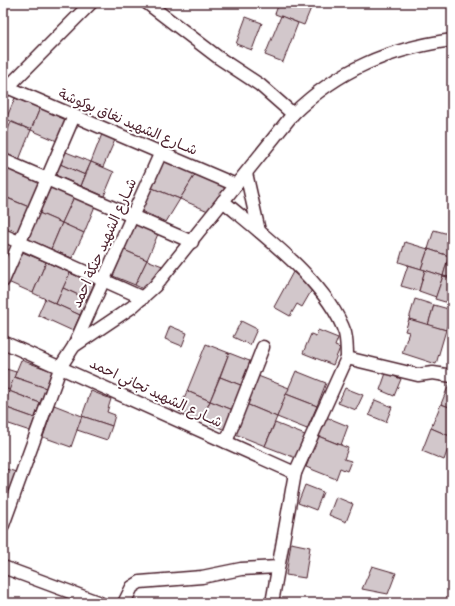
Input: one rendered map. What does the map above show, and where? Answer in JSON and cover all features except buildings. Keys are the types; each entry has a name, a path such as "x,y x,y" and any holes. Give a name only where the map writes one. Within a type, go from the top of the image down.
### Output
{"street":[{"path":"5,90 91,3"},
{"path":"147,3 219,58 260,85 293,114"},
{"path":"74,346 110,323 143,298 161,280 293,114 313,95 328,84 367,63 406,49 452,40"},
{"name":"شــارع الشهيد نغاق بوكوشة","path":"5,90 74,116 236,185"},
{"path":"3,281 74,116"},
{"name":"شــارع الشهيد حنكة احمد","path":"3,525 61,366 74,346 161,152"},
{"path":"3,160 48,178 192,242"},
{"path":"246,173 259,231"},
{"path":"223,201 259,231 322,292 336,315 345,334 347,358 295,473 272,603"},
{"path":"3,235 143,298"},
{"name":"شــارع الشهيد تجاني احمد","path":"3,342 61,366 142,405 295,473"},
{"path":"226,442 264,347"},
{"path":"347,358 418,375 433,373 452,376"},
{"path":"3,567 100,603"},
{"path":"124,603 132,587 140,582 202,577 241,568 278,567"}]}
